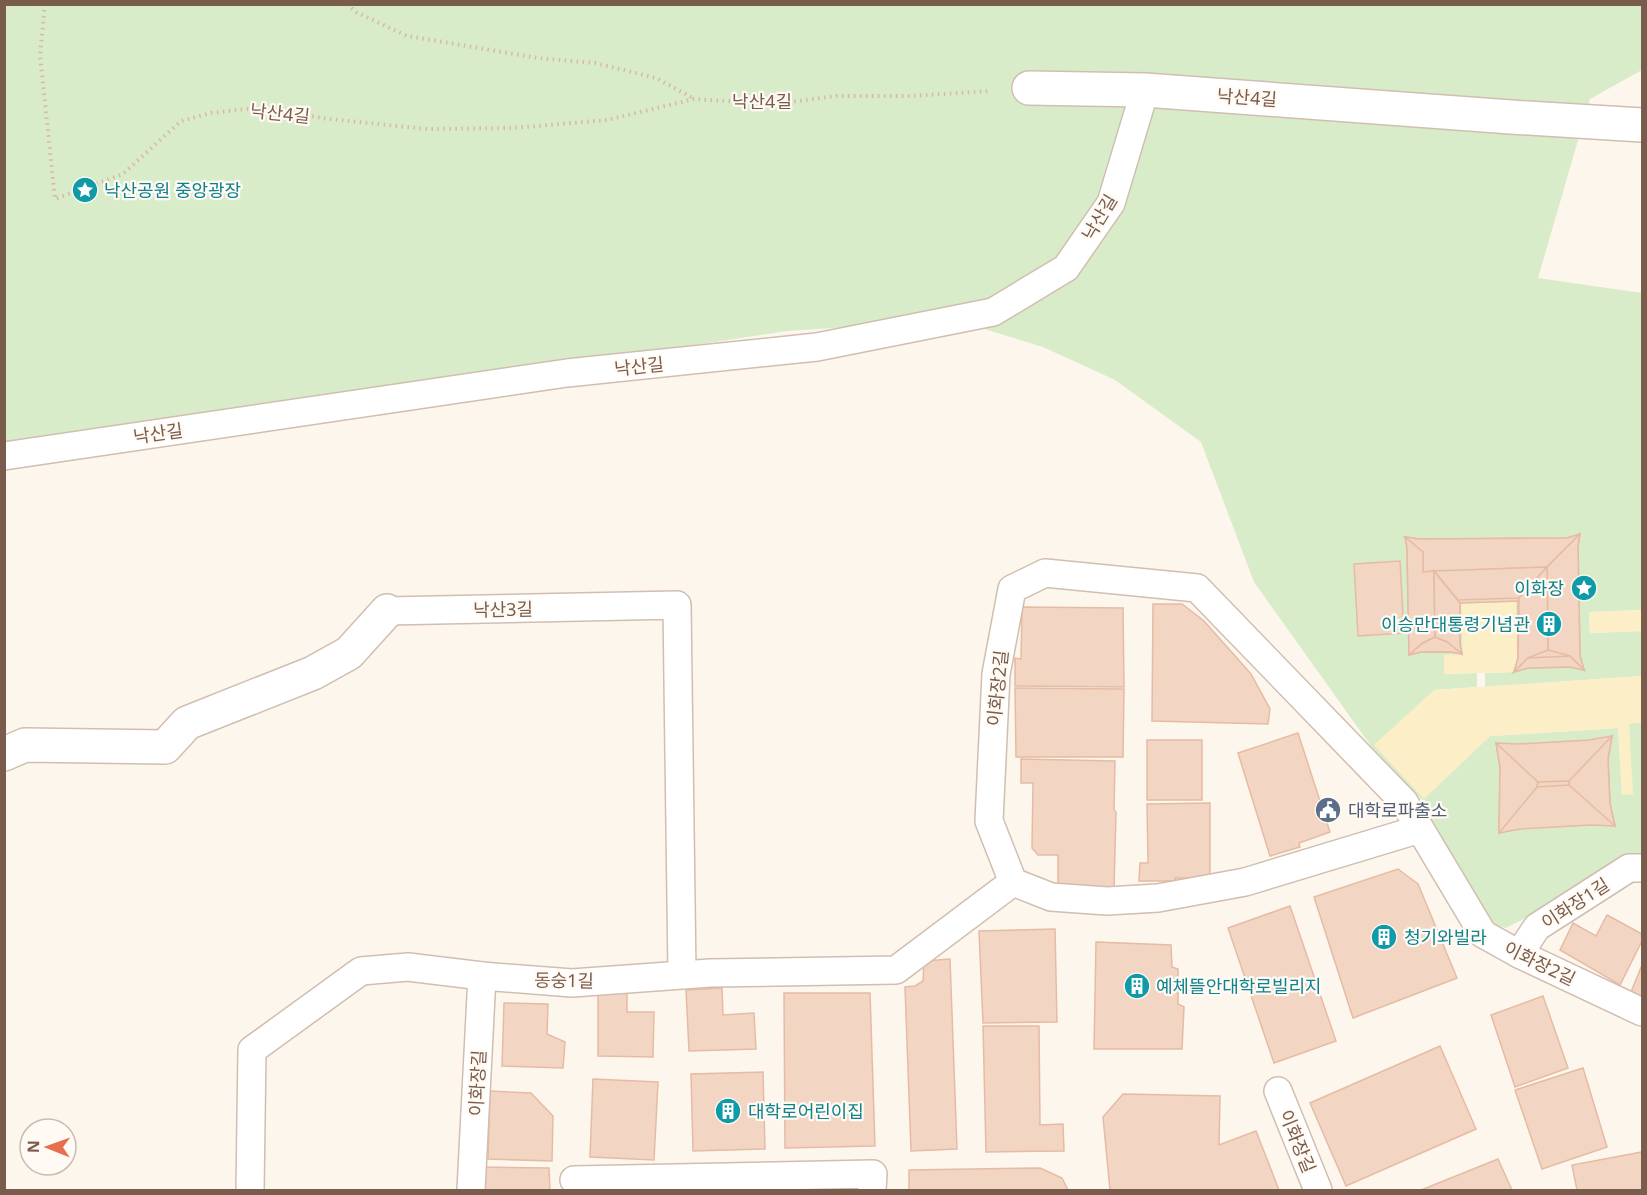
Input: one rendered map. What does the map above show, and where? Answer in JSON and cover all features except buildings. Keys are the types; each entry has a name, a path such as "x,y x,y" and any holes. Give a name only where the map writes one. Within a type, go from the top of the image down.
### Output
{"street":[{"name":"낙산4길","path":"1029,88 1145,90 1642,125"},
{"name":"낙산3길","path":"4,754 25,744 165,747 187,723 313,673 349,653 387,611"}],"lane":[{"name":"낙산길","path":"4,456 567,373 817,347 993,312 1066,268 1112,203 1145,90"},
{"name":"이화장2길","path":"1013,882 989,821 996,674 1012,589 1045,573 1197,588 1404,802 1483,934 1519,954 1642,1012"},
{"name":"낙산3길","path":"387,611 677,605 682,974"},
{"path":"1013,882 1051,897 1107,901 1158,898 1245,882 1420,829"},
{"name":"이화장1길","path":"1519,954 1537,927 1629,868 1642,868"},
{"name":"동숭1길","path":"250,1191 252,1050 361,971 408,967 572,983 710,972 896,970 1013,882"},
{"name":"이화장길","path":"471,1191 482,976"},
{"name":"이화장길","path":"1278,1091 1318,1191"},
{"path":"574,1180 873,1174 873,1191"}],"path":[{"name":"낙산4길","path":"45,4 40,55 55,199 123,174 181,121 247,109 427,129 513,128 607,120 694,99 776,104 836,96 911,96 1029,88"},
{"path":"347,4 356,12 407,36 538,58 595,63 656,78 694,99"}],"green space":[{"path":"4,5 1642,5 1642,70 1590,99 1538,278 1642,293 1642,610 1589,612 1590,633 1642,631 1642,676 1485,687 1485,673 1514,672 1516,603 1462,604 1463,654 1445,674 1477,673 1477,687 1434,690 1424,798 1490,736 1618,728 1622,794 1632,794 1629,723 1642,722 1642,864 1631,864 1506,928 1483,922 1422,800 1371,746 1254,582 1201,442 1115,380 1043,347 955,320 787,331 59,446 5,459"}],"sand":[{"path":"1516,602 1518,658 1514,672 1444,674 1444,655 1463,654 1461,604"},
{"path":"1642,610 1642,631 1590,633 1589,612"},
{"path":"1642,676 1642,722 1629,724 1633,794 1622,795 1618,728 1490,736 1424,799 1374,745 1434,690"}],"place":[{"name":"낙산공원 중앙광장","path":"85,190"},
{"name":"이화장","path":"1584,588"},
{"name":"이승만대통령기념관","path":"1549,624"},
{"name":"대학로파출소","path":"1328,810"},
{"name":"청기와빌라","path":"1384,937"},
{"name":"예체뜰안대학로빌리지","path":"1137,986"},
{"name":"대학로어린이집","path":"728,1111"}]}
